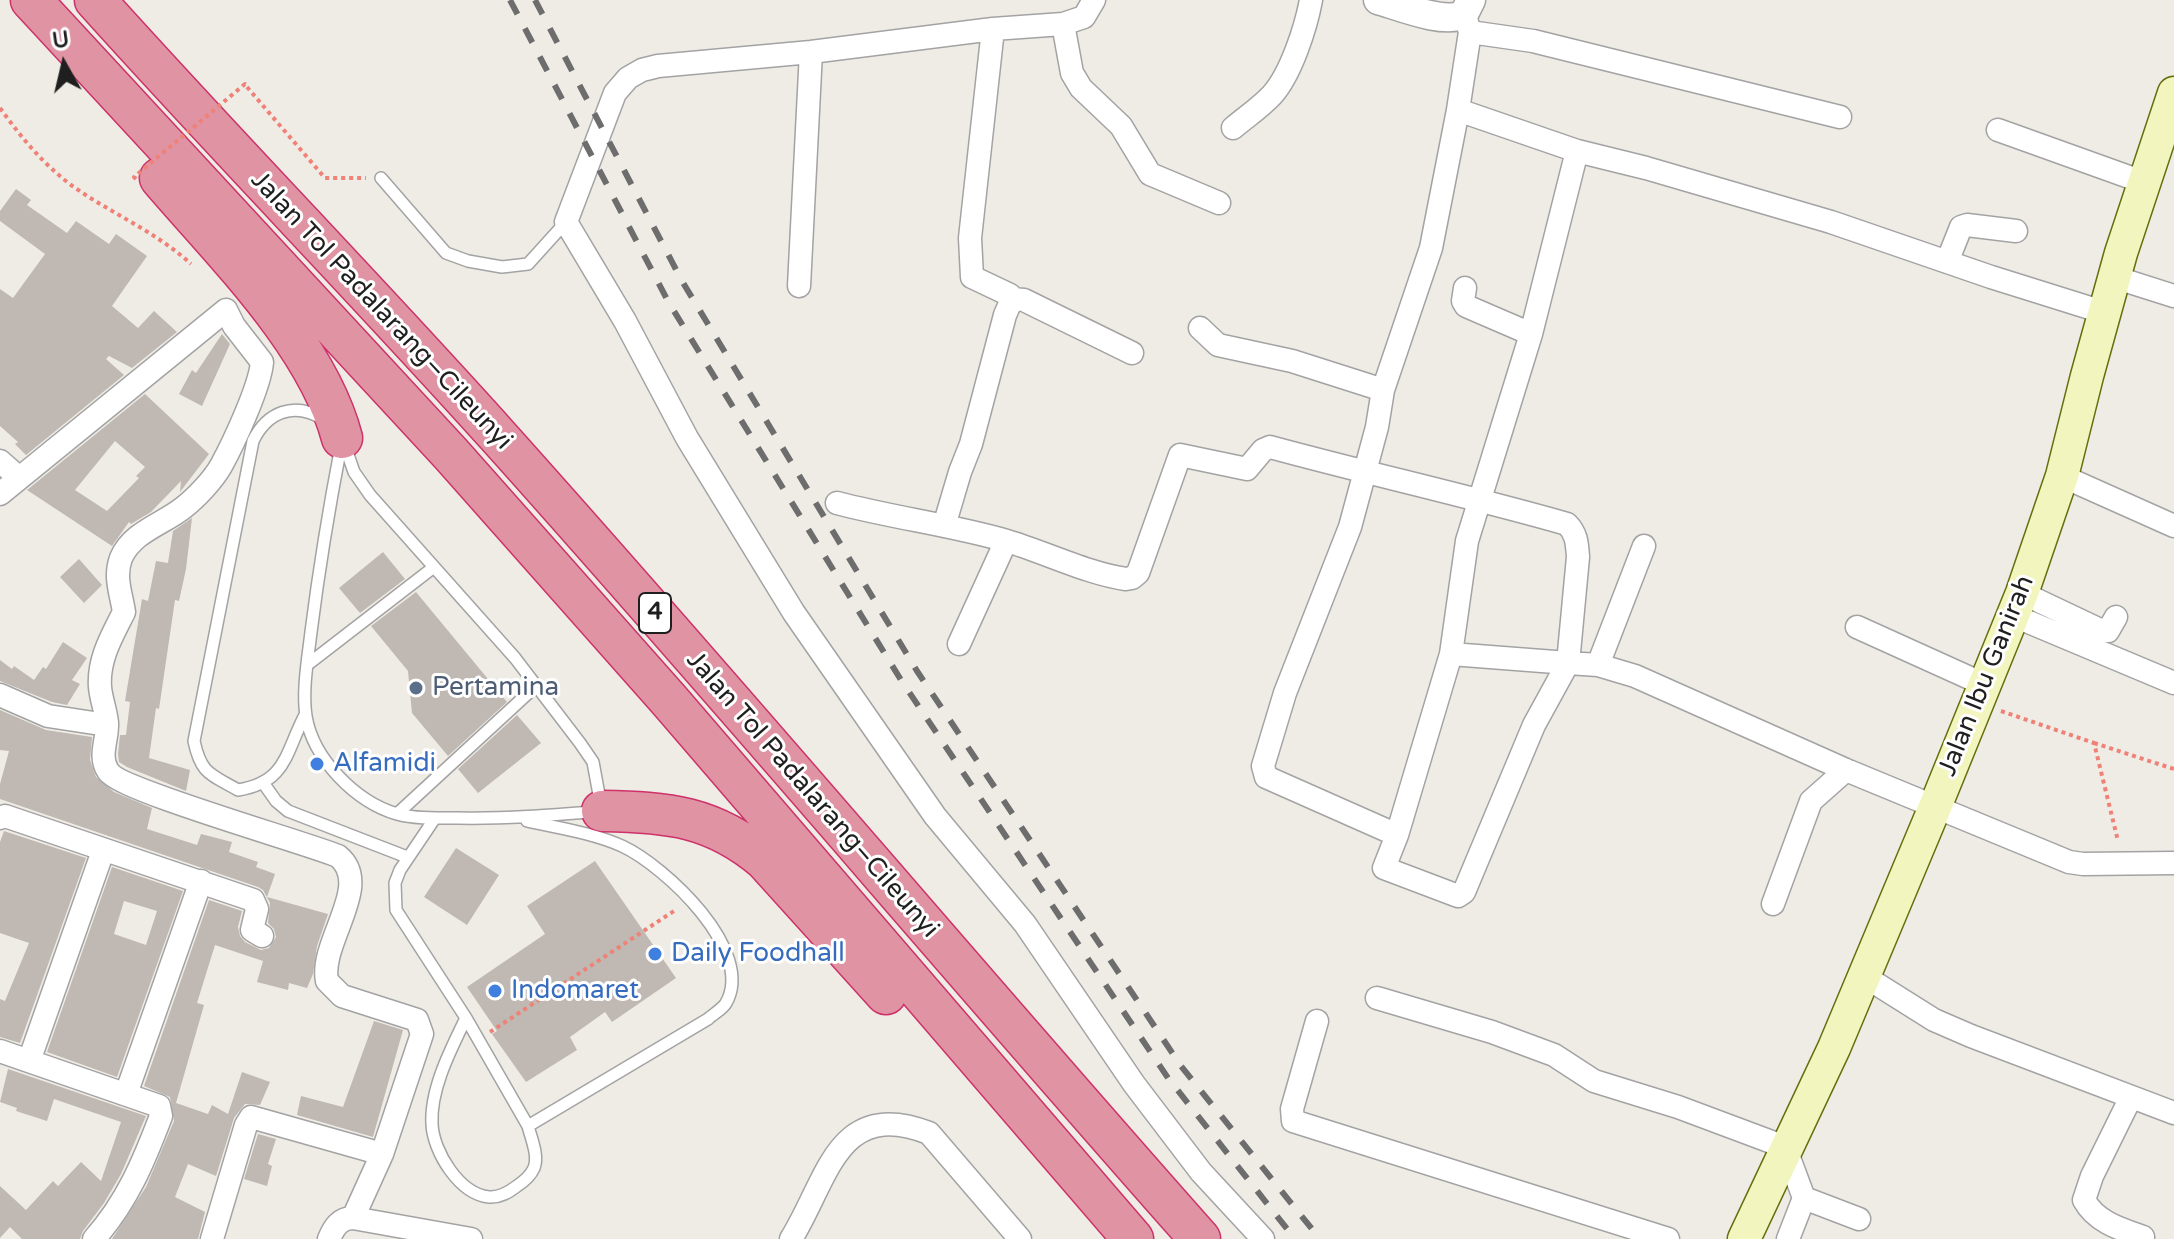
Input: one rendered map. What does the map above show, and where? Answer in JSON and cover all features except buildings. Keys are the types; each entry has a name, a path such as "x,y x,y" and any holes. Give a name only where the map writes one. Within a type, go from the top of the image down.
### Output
{"highway":[{"name":"Jalan Tol Padalarang–Cileunyi","path":"95,0 515,455 1200,1239"},
{"name":"Jalan Tol Padalarang–Cileunyi","path":"40,10 462,465 669,700 1133,1239"},
{"path":"40,10 87,92 273,310 335,410 342,438"},
{"path":"602,811 654,812 696,820 744,842 765,860 971,1089 1039,1132"}],"main road":[{"name":"Jalan Ibu Ganirah","path":"1744,1239 1834,1048 2017,604 2062,476 2114,277 2174,93"}],"street":[{"path":"1094,0 1084,17 1063,24 993,29 642,70 628,78 615,93 566,222 625,321 687,438 802,625 935,816 1025,924 1134,1084 1201,1172 1263,1239"},
{"path":"1233,128 1273,94 1281,81 1308,20 1311,0"},
{"path":"1378,0 1440,17 1468,15 1533,41 1840,117"},
{"path":"1397,835 1266,777 1263,766 1285,693 1350,527 1366,473 1383,390 1431,248 1458,110 1468,15"},
{"path":"1063,24 1072,73 1081,88 1121,126 1150,174 1219,203"},
{"path":"993,29 970,238 972,277 1010,295 1012,299 1024,300 1132,353"},
{"path":"799,286 811,52"},
{"path":"1458,110 1577,151 1831,222 2106,313"},
{"path":"1998,130 2143,182"},
{"path":"837,503 1006,541 1120,578 1132,578 1138,573 1180,455 1247,469 1263,450 1270,447 1481,500 1567,524 1573,530 1578,557 1568,663 1534,725 1462,895 1454,895 1385,870 1384,866 1397,835 1451,654 1467,541 1481,500 1531,334 1577,151"},
{"path":"1947,262 1961,227 1967,225 2016,231"},
{"path":"2114,277 2174,296"},
{"path":"1465,288 1463,301 1466,306 1531,334"},
{"path":"944,526 1012,299"},
{"path":"0,494 226,310 234,326 262,362 251,398 220,468 183,508 151,527 126,549 120,560 117,582 124,612 104,652 101,666 100,686 107,725 103,747 105,767 110,775 165,798 338,856 350,869 352,879 328,958 327,981 342,996 417,1020 422,1034 382,1154 353,1218"},
{"path":"1200,328 1218,345 1292,361 1383,390"},
{"path":"0,461 18,477"},
{"path":"2062,476 2174,526"},
{"path":"959,644 1006,541"},
{"path":"1598,665 1644,546"},
{"path":"2017,604 2100,630 2108,631 2116,617"},
{"path":"2017,604 2174,683"},
{"path":"1857,627 1980,693"},
{"path":"1451,654 1598,665 1635,676 1846,770 2069,862 2174,863"},
{"path":"0,695 48,716 107,725"},
{"path":"1773,904 1811,801 1846,770"},
{"path":"0,818 5,816 253,900 257,909 252,930 262,936"},
{"path":"29,1061 103,851"},
{"path":"126,1094 201,881"},
{"path":"1864,976 1934,1020 2174,1113"},
{"path":"1377,998 1492,1032 1554,1055 1594,1081 1678,1107 1785,1147 1804,1198 1788,1239"},
{"path":"1317,1021 1292,1109 1293,1121 1668,1239"},
{"path":"0,1051 159,1106 161,1116 137,1177 125,1200 94,1239"},
{"path":"2131,1097 2092,1176 2084,1200 2089,1210 2113,1227 2143,1237"},
{"path":"212,1239 251,1117 382,1154"},
{"path":"791,1239 828,1167 847,1140 863,1130 880,1125 908,1125 929,1133 1020,1239"},
{"path":"1804,1198 1859,1219"},
{"path":"803,1216 810,1239"},
{"path":"329,1239 345,1218 471,1239"}],"lane":[{"path":"381,178 446,253 468,261 502,267 528,264 566,222"},
{"path":"305,715 283,765 264,784 238,790 209,774 198,762 194,741 253,441 260,425 282,412 296,410 317,415 342,438 354,472 370,495 536,686 593,762 602,811 519,819 435,818 397,814 362,797 334,773 311,733 305,715 307,665 323,538 342,438"},
{"path":"307,665 434,567"},
{"path":"397,814 536,686"},
{"path":"264,784 288,811 407,857"},
{"path":"435,818 407,857 395,883 396,910 466,1018 528,1126 535,1155 534,1169 506,1194 490,1197 475,1193 458,1179 445,1162 434,1139 434,1104 452,1047 466,1018"},
{"path":"519,819 621,846 655,865 691,900 728,953 732,977 726,1003 708,1019 528,1126"}],"path":[{"path":"136,179 134,177 245,84 325,178 381,178"},
{"path":"0,108 31,151 72,185 165,241 197,269"},
{"path":"1980,693 2094,743 2174,769"},
{"path":"2094,743 2124,863"},
{"path":"478,1039 691,900"}],"railway":[{"path":"510,0 669,303 901,680 1168,1078 1295,1239"},
{"path":"535,0 682,281 917,671 1181,1066 1320,1239"}],"place":[{"name":"Pertamina","path":"416,688"},
{"name":"Alfamidi","path":"317,764"},
{"name":"Daily Foodhall","path":"655,954"},
{"name":"Indomaret","path":"495,991"}]}
